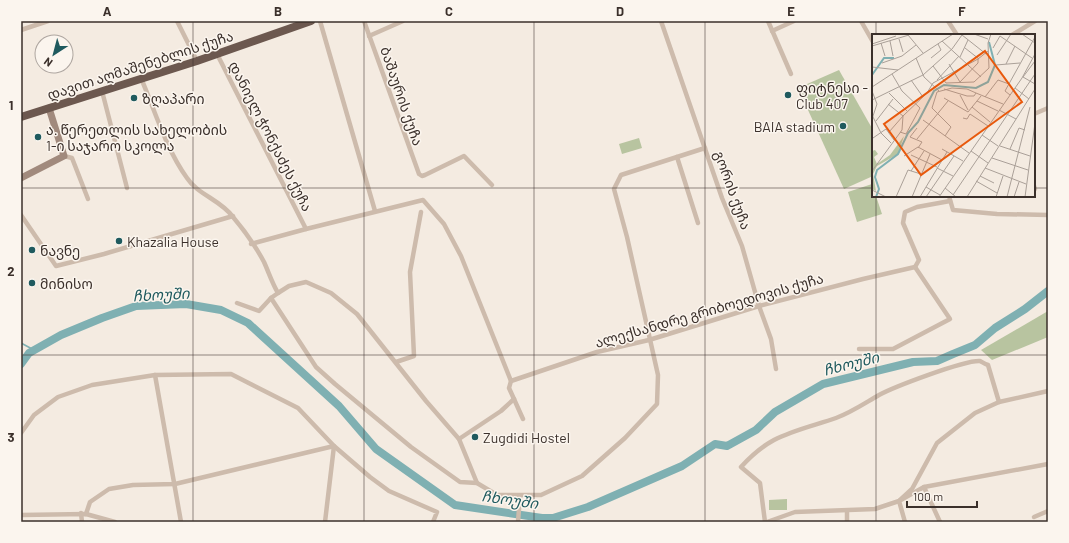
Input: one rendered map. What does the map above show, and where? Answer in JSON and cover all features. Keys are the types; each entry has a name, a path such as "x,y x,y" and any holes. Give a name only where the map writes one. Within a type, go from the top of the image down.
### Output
{"highway":[{"name":"დავით აღმაშენებლის ქუჩა","path":"21,117 197,61 312,21"}],"main road":[{"path":"21,178 64,156 49,108"}],"street":[{"path":"21,30 48,21"},
{"path":"177,21 197,61"},
{"path":"320,21 375,211"},
{"name":"ბაშაურის ქუჩა","path":"364,21 416,168 422,176 464,156 492,185"},
{"path":"370,36 403,21"},
{"name":"გორის ქუჩა","path":"661,21 722,198 742,246 759,306 771,338 776,369"},
{"path":"768,21 791,74"},
{"path":"772,30 794,21"},
{"path":"861,21 872,40"},
{"path":"948,21 956,34"},
{"path":"1014,34 1035,21"},
{"name":"დანიელ ჭონქაძეს ქუჩა","path":"217,54 306,228"},
{"path":"141,78 164,135 187,179 195,188 216,201 233,216 264,263 271,281 278,293"},
{"path":"102,91 127,188"},
{"path":"1035,114 1048,108"},
{"path":"271,298 316,367 412,447 460,482 477,483 497,495 541,495 582,476 625,438 657,404 658,375 627,237 614,189 617,180 621,175 706,148"},
{"path":"64,156 72,158 88,199"},
{"path":"677,157 698,223"},
{"path":"859,349 893,349 950,319 915,267 919,260 903,223 905,212 917,207 950,199 953,210 997,214 1048,215"},
{"path":"251,244 306,228 423,200 444,224 461,256 511,381 509,388 523,419"},
{"path":"396,362 414,356 410,272 421,212"},
{"path":"21,215 56,266 119,250 233,216"},
{"name":"ალექსანდრე გრიბოედოვის ქუჩა","path":"511,381 597,352 649,340 759,306 915,267"},
{"path":"237,303 259,311 271,298 289,286 306,282 331,293 357,314 426,401 459,439 477,483"},
{"path":"999,402 988,365 980,361 970,363 915,380 880,394 853,411 774,440 751,457 741,467 760,483 766,522 795,512 875,510 899,501 924,487 1048,464"},
{"path":"21,433 34,415 58,397 92,385 155,375 232,374 298,408 334,446 370,477 389,491 437,512 433,522"},
{"path":"155,375 175,484 180,522"},
{"path":"899,501 912,488 937,443 976,412 999,402 1048,391"},
{"path":"459,439 500,411 514,399"},
{"path":"86,514 90,502 109,489 175,484 334,446"},
{"path":"325,522 334,446"},
{"path":"924,487 940,522"},
{"path":"518,522 520,496"},
{"path":"899,501 905,522"},
{"path":"846,511 847,522"},
{"path":"1034,516 1048,511"},
{"path":"81,513 82,522"},
{"path":"21,515 81,513 115,522"}],"green space":[{"name":"BAIA stadium","path":"839,70 872,128 872,176 844,189 798,88"},
{"path":"639,138 642,148 622,154 619,144"},
{"path":"872,184 872,197 876,197 882,214 857,222 848,192"},
{"path":"1048,311 1048,337 992,360 981,350"},
{"path":"787,499 787,510 769,510 769,500"}],"waterway":[{"name":"ჩხოუში","path":"21,364 29,353 61,335 136,306 186,304 221,310 248,323 339,406 376,449 455,505 542,518 553,518 588,507 682,466 715,444 727,446 756,430 775,412 823,384 913,362 937,361 975,345 995,328 1025,309 1048,291"},
{"path":"21,343 34,350"}],"place":[{"name":"ფიტნესი - Club 407","path":"788,95"},
{"name":"ზღაპარი","path":"134,98"},
{"name":"BAIA stadium","path":"843,126"},
{"name":"ა. წერეთლის სახელობის 1-ი საჯარო სკოლა","path":"38,137"},
{"name":"Khazalia House","path":"119,241"},
{"name":"ნავნე","path":"32,250"},
{"name":"მინისო","path":"32,283"},
{"name":"Zugdidi Hostel","path":"475,437"}]}
